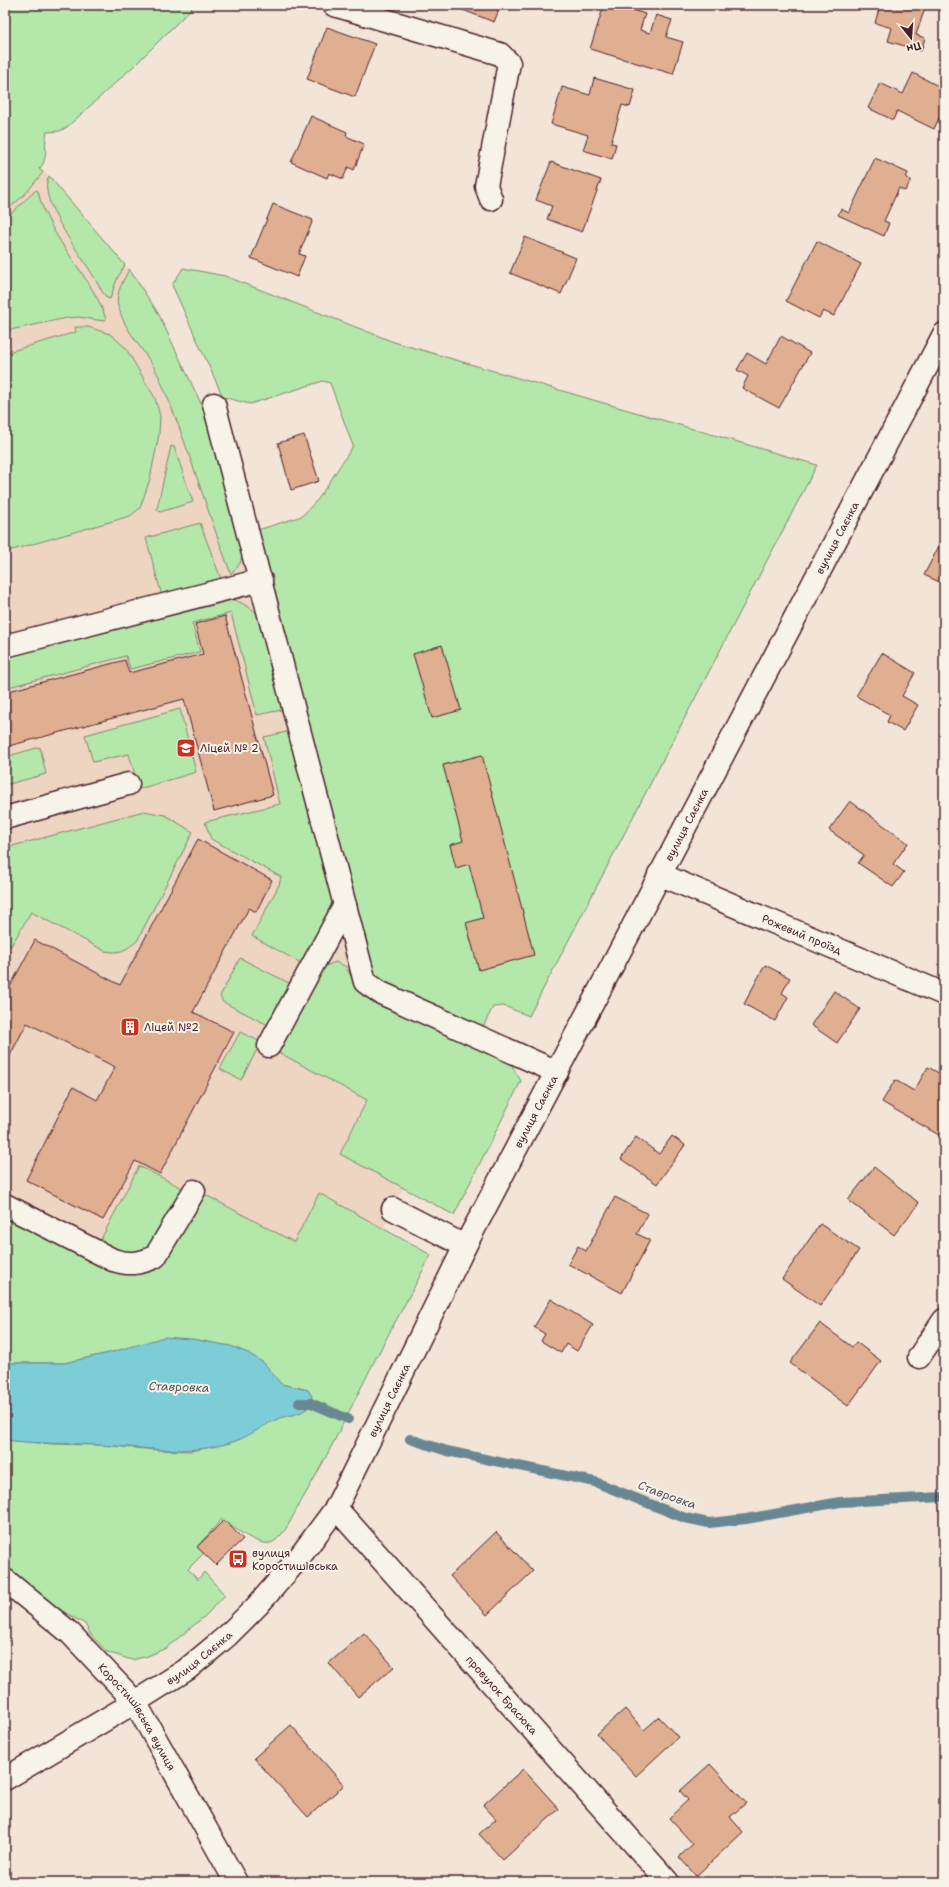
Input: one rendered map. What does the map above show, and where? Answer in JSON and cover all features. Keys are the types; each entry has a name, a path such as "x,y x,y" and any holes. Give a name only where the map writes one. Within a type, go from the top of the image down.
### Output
{"street":[{"path":"334,5 500,54 509,64 486,186 491,199"},
{"name":"вулиця Саєнка","path":"5,1779 186,1670 228,1636 298,1559 336,1508 465,1246 659,874 944,334"},
{"path":"214,404 261,580 361,974 365,982 371,988 557,1072"},
{"path":"5,646 261,580"},
{"path":"5,818 128,784"},
{"name":"Рожевий проїзд","path":"659,874 944,994"},
{"path":"269,1046 344,905"},
{"path":"5,1205 113,1260 128,1264 143,1262 154,1257 194,1192"},
{"path":"393,1208 465,1246"},
{"path":"919,1357 944,1320"},
{"name":"провулок Брасюка","path":"336,1508 668,1882"},
{"name":"Коростишівська вулиця","path":"5,1580 70,1634 135,1702 236,1882"}],"shaded area":[{"name":"Ліцей № 2","path":"30,164 49,175 136,278 158,313 205,412 238,536 495,1002 383,1229 5,1339 5,177"}],"green space":[{"path":"5,5 195,5 136,64 67,127 60,131 47,132 44,161 39,169 43,172 27,192 5,212"},
{"path":"49,176 125,265 117,279 110,299 107,298 102,292 53,211 48,197 47,186"},
{"path":"36,190 38,191 43,208 60,241 91,287 106,319 104,321 78,317 67,318 5,331 5,219"},
{"path":"183,268 225,276 394,342 817,465 529,1016 504,1006 493,1007 483,1027 424,1004 393,989 381,981 373,973 258,530 302,516 319,498 353,446 330,383 323,381 250,404 223,397 172,285"},
{"path":"129,269 158,313 205,412 242,550 240,563 231,574 179,426 159,377 121,316 117,301 119,291"},
{"path":"75,327 88,327 110,334 125,347 155,398 160,416 159,434 150,479 140,508 130,516 5,552 5,353 76,332"},
{"path":"171,446 174,447 193,502 160,512 157,509"},
{"path":"200,523 221,579 162,596 146,538"},
{"path":"227,598 244,604 258,614 286,709 257,715 231,613 192,623 200,652 130,669 126,656 5,688 5,654"},
{"path":"180,709 196,772 139,789 129,754 93,762 85,735"},
{"path":"291,731 333,897 331,906 301,963 252,936 279,885 281,877 211,839 205,822 280,804 264,737"},
{"path":"40,747 46,774 5,785 5,757"},
{"path":"144,811 165,815 193,832 137,941 119,952 105,951 31,912 11,946 5,943 5,848"},
{"path":"240,958 291,984 270,1026 223,1002 220,996"},
{"path":"335,962 345,966 363,996 503,1056 509,1061 521,1081 454,1215 340,1154 367,1100 276,1051 322,968"},
{"path":"240,1032 261,1042 241,1080 220,1069"},
{"path":"139,1166 184,1189 147,1249 135,1252 117,1250 99,1243"},
{"path":"202,1193 294,1242 319,1193 431,1255 375,1360 329,1451 285,1530 273,1542 261,1542 246,1536 222,1519 197,1547 204,1553 188,1569 198,1580 204,1572 225,1595 205,1616 166,1648 148,1656 132,1660 107,1652 91,1635 85,1624 59,1609 5,1567 5,1440 52,1444 100,1445 157,1450 191,1451 230,1443 276,1419 307,1409 308,1390 281,1384 204,1341 164,1338 109,1353 64,1363 5,1363 5,1216 113,1270 130,1274 144,1271 158,1263 169,1251 179,1237"}],"water":[{"path":"164,1337 192,1339 231,1346 248,1353 264,1363 281,1384 308,1390 312,1396 310,1403 303,1411 275,1420 241,1439 213,1447 197,1449 164,1450 5,1440 5,1363 64,1363 109,1353"}],"building":[{"path":"450,5 501,5 494,22"},
{"path":"604,5 617,5 645,14 640,30 650,33 656,15 672,20 666,37 683,42 673,74 590,49"},
{"path":"868,5 926,5 916,35 925,38 921,51 888,41 892,28 875,23 879,9"},
{"path":"327,27 375,44 355,97 307,79"},
{"path":"913,73 944,89 944,107 934,129 897,111 893,120 868,108 880,83 903,94"},
{"path":"594,78 635,90 630,107 622,105 611,143 616,144 612,159 583,150 588,135 551,124 562,87 590,95"},
{"path":"311,116 347,132 346,136 364,144 354,170 348,167 343,179 329,173 327,178 291,162"},
{"path":"875,158 908,173 906,178 911,180 905,191 899,188 884,221 889,223 884,236 838,215 841,209 849,213"},
{"path":"551,162 601,180 582,232 547,219 552,206 536,200"},
{"path":"273,204 313,220 299,254 305,256 297,277 251,258"},
{"path":"525,237 576,258 561,294 510,273"},
{"path":"817,241 861,264 834,316 823,311 819,318 786,301"},
{"path":"781,336 810,353 779,408 742,388 748,376 737,370 747,353 766,364"},
{"path":"304,435 319,481 291,490 278,443"},
{"path":"940,544 944,546 944,584 924,575"},
{"path":"225,616 273,795 214,811 184,699 5,747 5,692 125,660 129,673 203,654 195,624"},
{"path":"442,645 461,710 432,718 413,654"},
{"path":"882,653 915,673 902,696 918,705 903,731 887,722 890,715 856,696"},
{"path":"482,755 534,955 479,970 466,923 483,918 469,864 456,868 450,845 463,841 443,765"},
{"path":"850,801 908,843 893,864 904,872 893,887 858,863 864,855 829,830"},
{"name":"Ліцей №2","path":"198,839 272,880 256,912 249,908 193,1012 234,1032 160,1174 135,1161 103,1220 26,1180 73,1087 97,1100 115,1067 27,1023 5,1065 5,996 35,940 120,985"},
{"path":"765,965 790,978 782,993 788,997 775,1021 744,1004"},
{"path":"834,991 860,1009 837,1043 811,1025"},
{"path":"928,1067 944,1076 944,1138 882,1102 895,1080 914,1091"},
{"path":"672,1136 685,1145 657,1184 621,1159 636,1137 659,1154"},
{"path":"874,1167 919,1203 894,1235 848,1200"},
{"path":"615,1197 648,1214 637,1234 650,1240 622,1293 568,1264 578,1246 586,1251"},
{"path":"820,1224 859,1250 820,1306 782,1279"},
{"path":"551,1299 593,1325 577,1351 566,1344 561,1353 541,1341 545,1334 534,1327"},
{"path":"820,1323 852,1347 856,1342 881,1361 848,1406 790,1363"},
{"path":"224,1520 243,1539 216,1565 197,1547"},
{"path":"496,1532 533,1571 487,1615 450,1576"},
{"path":"364,1633 394,1667 358,1697 329,1663"},
{"path":"625,1709 644,1730 659,1717 678,1737 636,1776 597,1734"},
{"path":"291,1725 344,1785 308,1817 254,1758"},
{"path":"710,1764 746,1803 730,1817 743,1832 696,1876 679,1857 693,1844 669,1818 688,1800 680,1791"},
{"path":"523,1769 559,1809 503,1860 479,1834 496,1819 483,1805"}],"waterway":[{"name":"Ставровка","path":"299,1403 311,1403 348,1419"},
{"name":"Ставровка","path":"410,1439 447,1451 595,1482 685,1518 709,1523 746,1519 840,1502 944,1497"}],"place":[{"name":"Ліцей № 2","path":"186,748"},
{"name":"Ліцей №2","path":"130,1027"},
{"name":"вулиця Коростишівська","path":"238,1559"}]}
